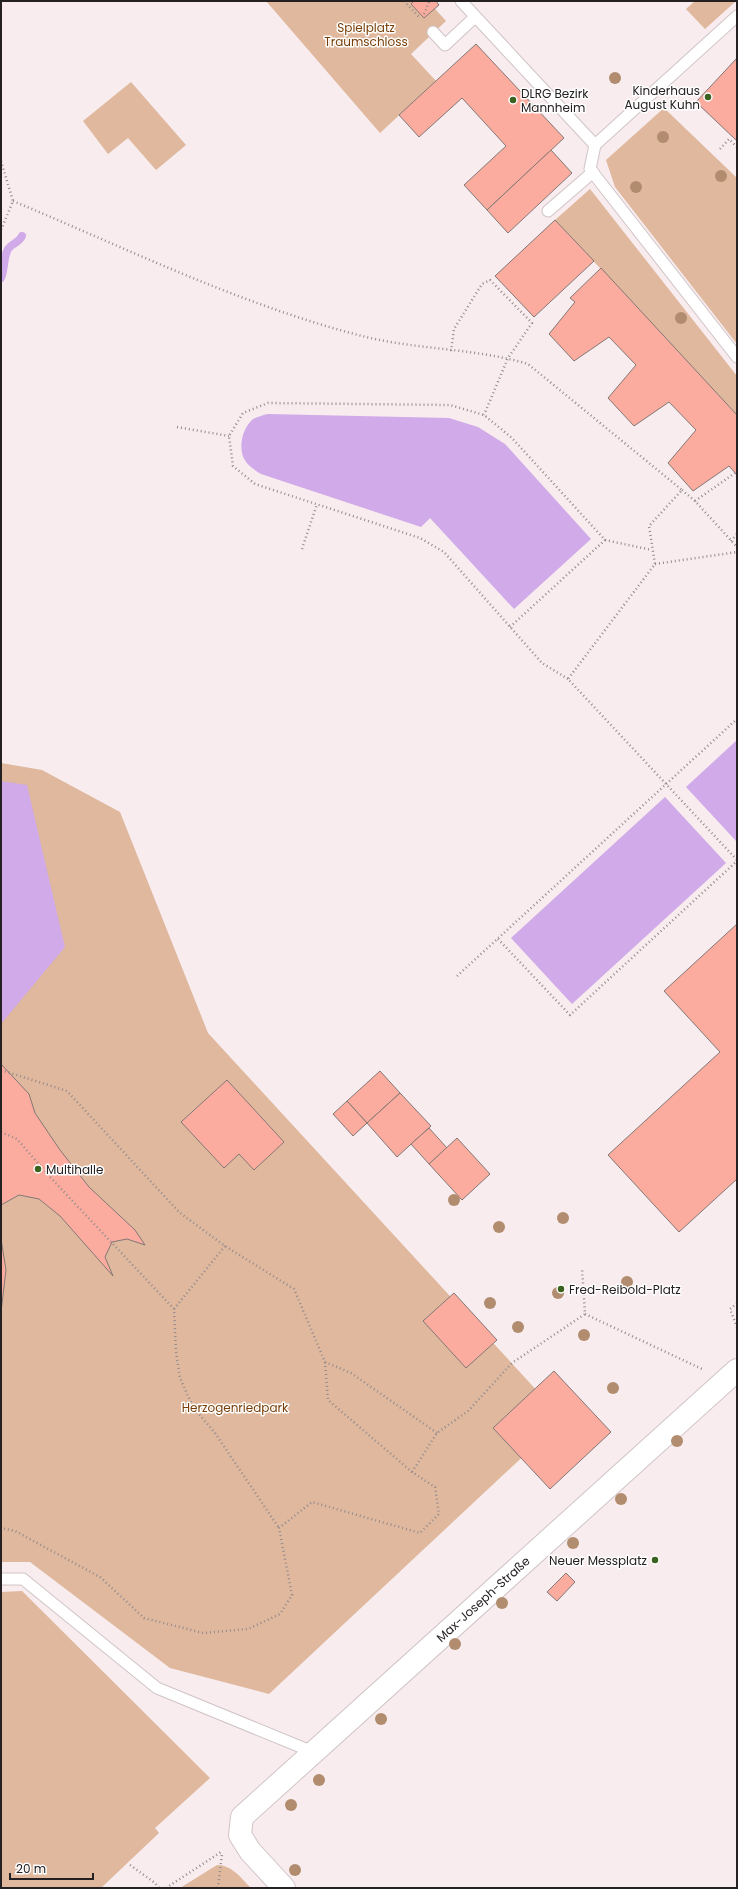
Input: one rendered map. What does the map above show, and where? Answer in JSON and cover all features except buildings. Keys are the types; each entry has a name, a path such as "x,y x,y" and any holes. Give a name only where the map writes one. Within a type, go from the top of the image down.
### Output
{"street":[{"name":"Max-Joseph-Straße","path":"240,1835 242,1817 737,1370"},
{"path":"240,1835 250,1851 284,1888"}],"lane":[{"path":"461,1 595,145"},
{"path":"737,16 595,145 590,168 737,357"},
{"path":"433,32 445,45 476,17"},
{"path":"559,195 593,172"},
{"path":"1,1579 23,1579 157,1688 313,1752"}],"path":[{"path":"404,1 422,20 429,2 432,1"},
{"path":"720,149 729,139 737,147"},
{"path":"1,161 13,201 1,230"},
{"path":"13,201 221,289 282,312 363,336 452,351 508,358 528,364 695,501 737,547"},
{"path":"452,351 454,329 457,323 482,284 490,280 532,323 508,358 484,415"},
{"path":"498,939 570,1016 737,861 568,679 542,663 444,552 420,538 255,484 233,466 229,436 243,413 268,403 450,405 484,415 512,438 605,540 652,550"},
{"path":"177,427 229,436"},
{"path":"695,501 735,473"},
{"path":"655,564 650,526 682,490"},
{"path":"302,549 317,504"},
{"path":"731,541 737,534"},
{"path":"510,627 605,540"},
{"path":"568,679 655,564 737,552"},
{"path":"457,976 737,720"},
{"path":"1,1070 67,1091 180,1213 225,1246 294,1289 325,1362 328,1400 412,1472 435,1487 439,1514 420,1533 312,1502 278,1528"},
{"path":"1,1132 17,1139 50,1177 174,1309 176,1352 180,1378 193,1407 215,1433 278,1528 292,1595 280,1614 248,1629 203,1633 144,1618 100,1577 15,1532 1,1528"},
{"path":"174,1309 225,1246"},
{"path":"582,1268 585,1314"},
{"path":"737,1303 730,1309 737,1327"},
{"path":"412,1472 437,1433 468,1412 512,1363 585,1314"},
{"path":"585,1314 702,1369 706,1373"},
{"path":"325,1362 351,1372 437,1433"},
{"path":"166,1888 222,1852 240,1835"},
{"path":"218,1888 222,1852"},
{"path":"130,1865 155,1883 159,1888"}],"green space":[{"name":"Spielplatz Traumschloss","path":"266,1 428,1 446,21 411,54 436,81 380,133"},
{"path":"695,1 736,1 705,29 686,9"},
{"path":"131,82 186,145 156,170 128,138 108,154 83,121"},
{"path":"664,108 737,178 737,344 615,187 606,160"},
{"path":"590,189 737,376 737,415 555,220"},
{"name":"Herzogenriedpark","path":"1,763 42,770 120,812 208,1033 563,1419 269,1694 170,1668 30,1562 1,1562"},
{"path":"22,1591 210,1778 155,1828 159,1833 101,1888 1,1888 1,1592"},
{"path":"217,1865 227,1867 232,1870 251,1888 180,1888"}],"shaded area":[{"path":"268,414 449,418 478,427 505,444 591,539 514,609 430,518 421,527 261,474 253,469 243,457 241,445 242,439 246,428 253,419"},
{"path":"737,740 737,842 686,787"},
{"path":"1,781 27,785 65,947 1,1024"},
{"path":"665,797 726,863 572,1004 511,938"}],"waterway":[{"path":"1,278 5,256 8,249 22,236"}],"place":[{"name":"Kinderhaus August Kuhn","path":"708,97"},
{"name":"DLRG Bezirk Mannheim","path":"513,100"},
{"name":"Multihalle","path":"38,1169"},
{"name":"Fred-Reibold-Platz","path":"561,1289"},
{"name":"Neuer Messplatz","path":"655,1560"}]}
